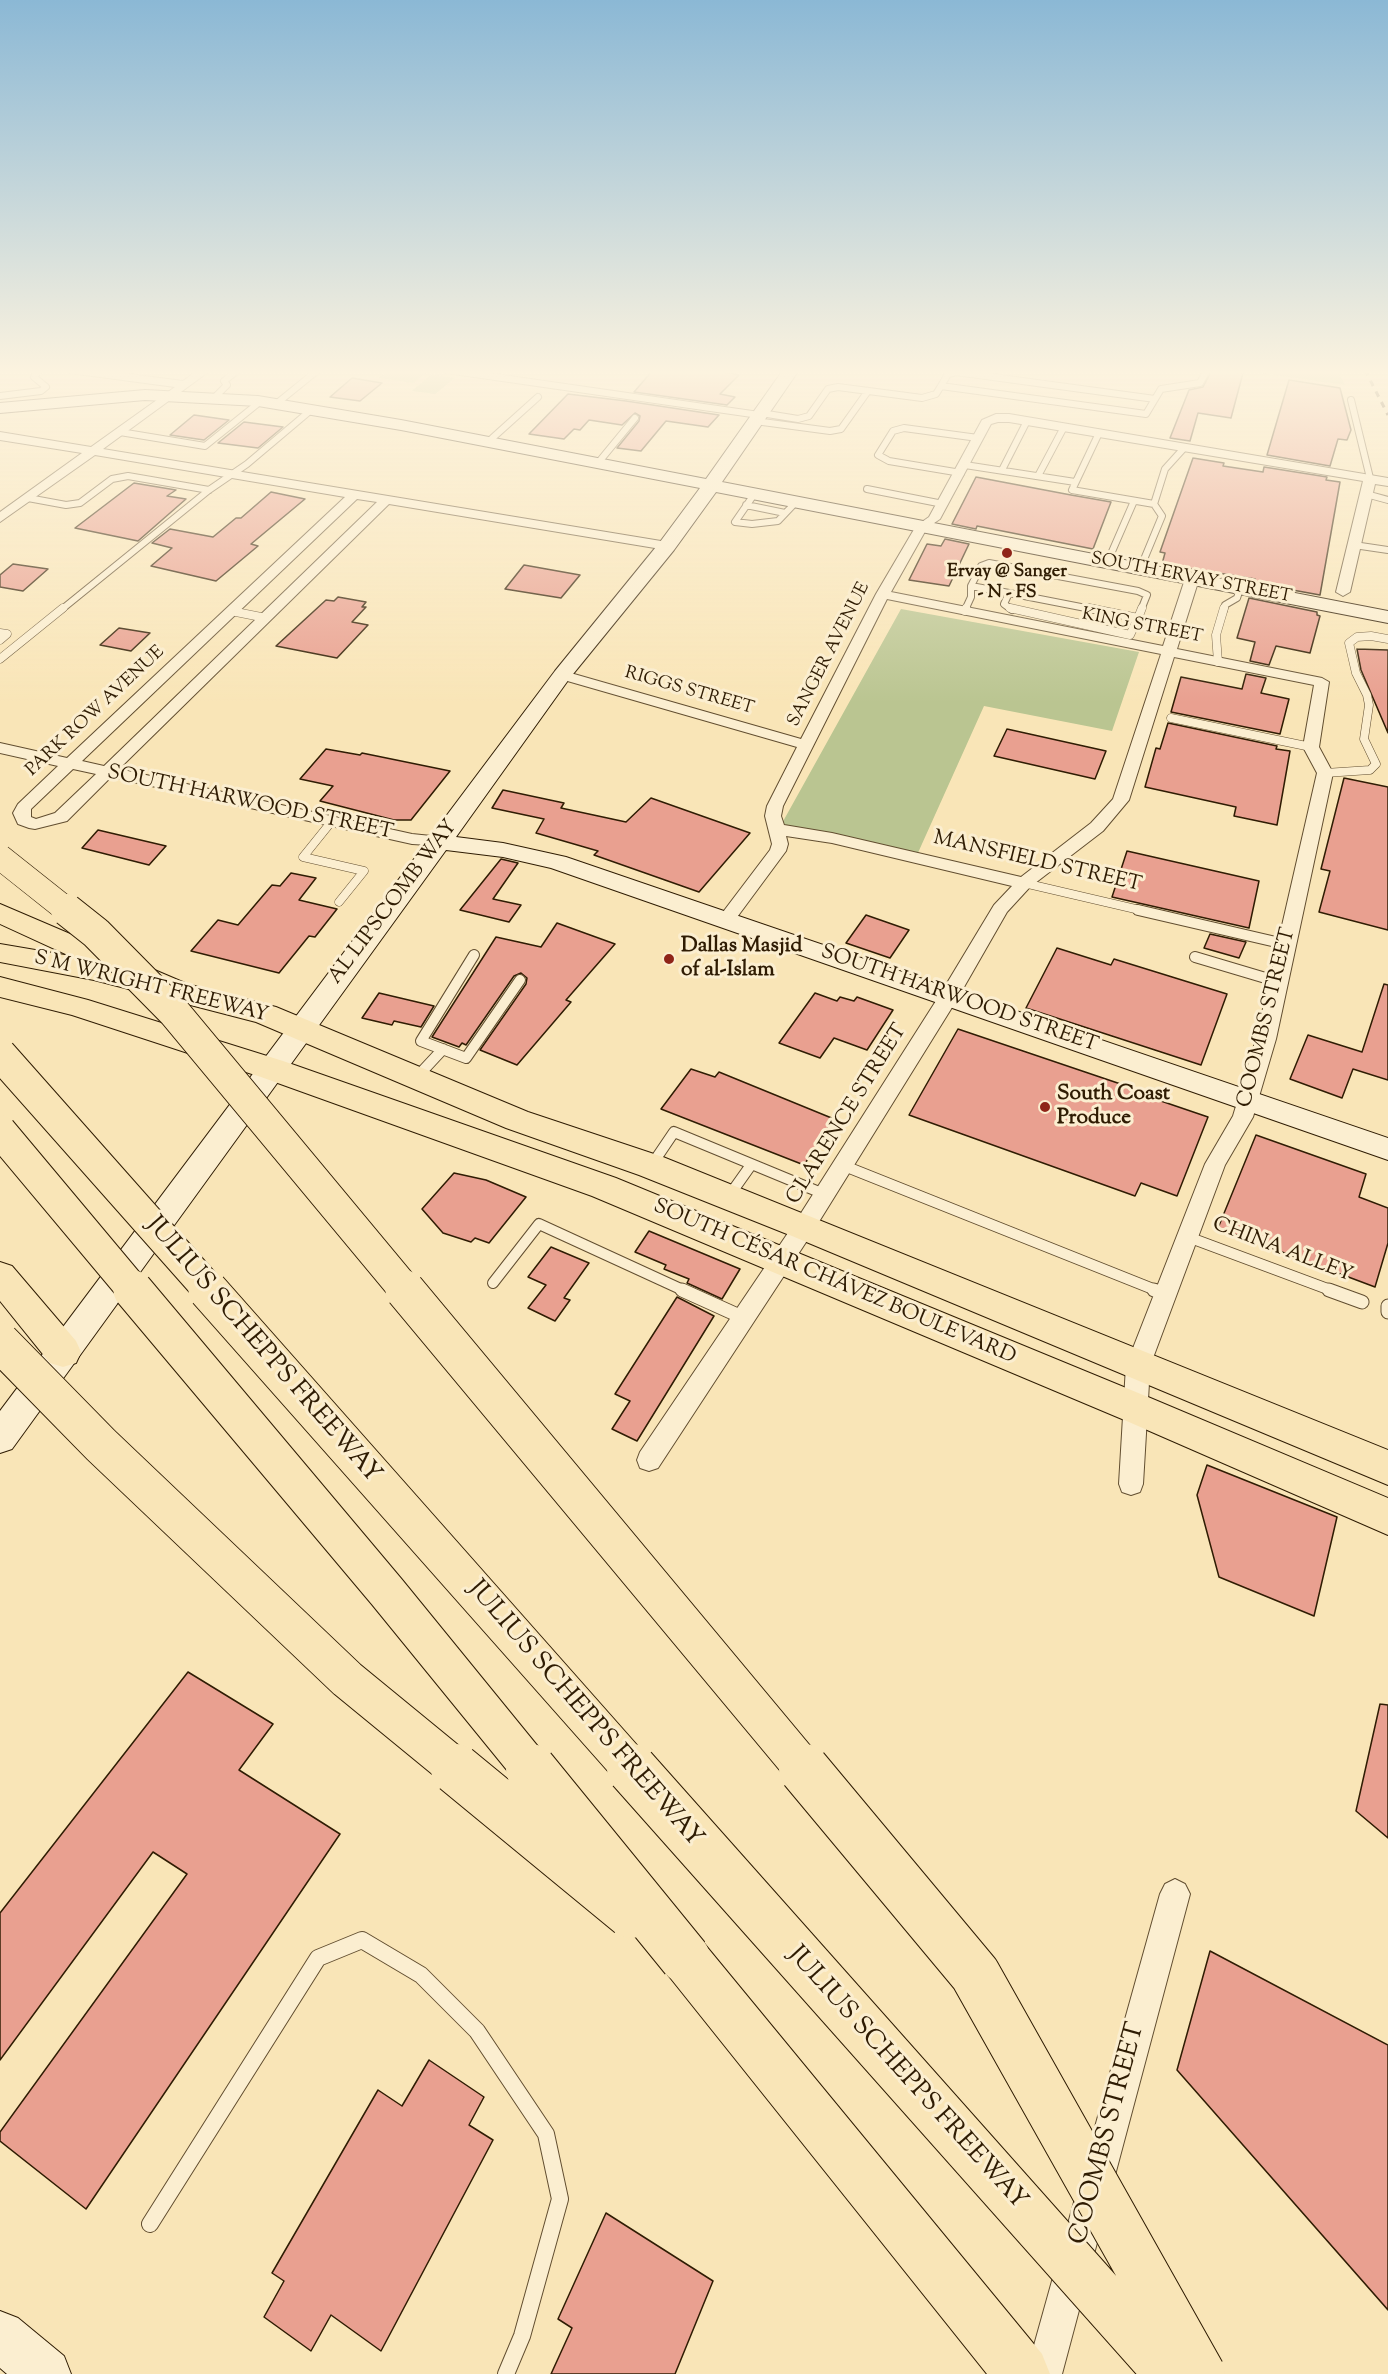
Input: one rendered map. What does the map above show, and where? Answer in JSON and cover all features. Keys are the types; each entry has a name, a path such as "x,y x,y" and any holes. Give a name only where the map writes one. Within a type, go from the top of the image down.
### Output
{"main road":[{"name":"SOUTH ERVAY STREET","path":"689,481 711,485 751,499 791,507 922,526 1388,617"},
{"name":"AL LIPSCOMB WAY","path":"0,1438 562,675 667,546 714,481"},
{"name":"SOUTH HARWOOD STREET","path":"441,842 557,862 1388,1149"},
{"path":"0,857 96,933 174,1012 975,1974 1200,2374"},
{"path":"0,913 182,993"},
{"name":"S M WRIGHT FREEWAY","path":"0,953 94,970 265,1014 301,1028"},
{"name":"S M WRIGHT FREEWAY","path":"0,987 78,1006 272,1069"},
{"name":"SOUTH CÉSAR CHÁVEZ BOULEVARD","path":"301,1028 517,1120 651,1166 804,1227 1388,1468"},
{"name":"JULIUS SCHEPPS FREEWAY","path":"0,1054 929,2106 1170,2374"},
{"name":"SOUTH CÉSAR CHÁVEZ BOULEVARD","path":"272,1069 604,1188 1135,1407 1388,1516"},
{"path":"0,1131 387,1592 1023,2374"},
{"path":"0,1276 63,1352"},
{"path":"0,1342 101,1445 347,1679 686,1958"},
{"path":"0,2336 46,2374"}],"street":[{"path":"0,518 52,481"},
{"path":"278,481 667,546"},
{"name":"SANGER AVENUE","path":"726,920 778,850 780,844 773,816 775,806 883,594 922,526 934,519 956,481"},
{"path":"1343,592 1369,481"},
{"name":"PARK ROW AVENUE","path":"355,494 24,807 21,813 24,820 35,824 61,817 387,499"},
{"name":"CLARENCE STREET","path":"649,1460 804,1227 949,996 1000,909 1024,883 1065,854 1097,827 1121,800 1192,579"},
{"name":"KING STREET","path":"883,594 1322,682 1311,747"},
{"name":"RIGGS STREET","path":"562,675 806,745"},
{"path":"1311,747 1325,773"},
{"name":"SOUTH HARWOOD STREET","path":"0,748 412,839 441,842"},
{"name":"COOMBS STREET","path":"1131,1484 1138,1366 1215,1164 1243,1117 1266,1039 1325,773"},
{"name":"MANSFIELD STREET","path":"775,829 832,838 1024,883"},
{"name":"COOMBS STREET","path":"1044,2374 1175,1894"}],"lane":[{"path":"28,498 66,505 80,503 110,481"},
{"path":"156,481 209,490"},
{"path":"0,659 221,481"},
{"path":"1068,481 1076,482 1072,490 1154,504 1162,516 1140,569"},
{"path":"1154,504 1161,481"},
{"path":"867,489 943,504"},
{"path":"1366,494 1388,500"},
{"path":"751,499 735,522 752,524 778,521 791,507"},
{"path":"1107,563 1134,501"},
{"path":"1354,545 1388,550"},
{"path":"964,610 971,597 971,586 981,566 989,564 1126,589 1147,595 1130,635 1012,610 1004,604 1009,593"},
{"path":"971,586 1138,618"},
{"path":"1218,662 1216,635 1225,605 1237,598 1240,589"},
{"path":"231,611 266,618"},
{"path":"0,633 8,634 0,640"},
{"path":"1325,773 1370,770 1376,764 1364,739 1369,705 1367,695 1356,673 1348,643 1357,637 1371,636 1388,639"},
{"path":"1171,718 1311,747"},
{"path":"332,821 303,857 364,871 339,902"},
{"name":"MANSFIELD STREET","path":"1024,883 1276,942 1288,942"},
{"path":"474,955 421,1041 465,1058 520,981"},
{"path":"1195,957 1279,982"},
{"path":"416,1078 443,1049"},
{"path":"651,1166 674,1132 824,1194"},
{"path":"728,1197 751,1165"},
{"path":"842,1165 1165,1294"},
{"path":"494,1283 539,1224 744,1318"},
{"name":"CHINA ALLEY","path":"1188,1237 1362,1302"},
{"path":"1388,1306 1388,1312"},
{"path":"150,2224 318,1958 362,1940 421,1975 477,2031 546,2134 560,2199 522,2336 506,2374"}],"green space":[{"path":"901,609 1139,652 1112,731 984,706 917,855 781,825"}],"building":[{"path":"974,481 996,481 1111,502 1093,549 977,526 976,529 952,524"},
{"path":"1185,481 1340,482 1320,595 1254,583 1255,579 1162,564 1165,553 1160,552"},
{"path":"134,483 176,490 167,496 186,499 138,541 75,528"},
{"path":"271,492 305,499 251,544 258,546 216,581 151,566 172,548 152,543 170,529 213,537 236,518 241,518"},
{"path":"945,539 969,544 949,586 909,580 927,544 941,546"},
{"path":"13,564 48,569 23,591 0,587 0,575"},
{"path":"524,565 580,575 561,598 505,589"},
{"path":"338,597 366,602 362,607 366,607 352,622 368,625 337,658 276,646 326,600 334,601"},
{"path":"1249,598 1317,612 1320,616 1310,653 1276,646 1269,665 1250,661 1255,642 1237,638"},
{"path":"119,628 150,633 131,651 100,645"},
{"path":"1357,649 1388,650 1388,733 1361,670"},
{"path":"1246,674 1266,678 1261,693 1289,699 1280,734 1171,712 1181,677 1242,689"},
{"path":"1168,723 1277,746 1276,749 1290,751 1277,825 1234,816 1236,807 1145,787 1156,748 1160,749"},
{"path":"1007,729 1106,751 1095,779 994,756"},
{"path":"326,749 360,755 362,753 450,771 411,820 394,820 320,801 333,786 300,779"},
{"path":"1344,778 1388,787 1388,930 1319,912 1330,871 1321,869"},
{"path":"503,790 564,803 561,808 626,822 651,798 750,833 699,892 594,855 598,851 536,833 544,819 492,808"},
{"path":"98,830 166,846 149,865 82,848"},
{"path":"1127,851 1259,881 1249,928 1112,897"},
{"path":"501,859 518,863 493,899 521,905 509,922 460,910"},
{"path":"291,873 316,878 299,900 337,909 315,937 309,936 279,973 191,951 218,920 238,925 272,885 280,886"},
{"path":"866,915 909,930 890,958 846,943"},
{"path":"557,923 615,944 566,1000 571,1002 517,1065 480,1050 526,984 527,978 521,973 514,976 466,1045 462,1043 459,1047 432,1037 496,937 541,947"},
{"path":"1210,934 1246,942 1239,958 1204,948"},
{"path":"1057,948 1111,965 1114,959 1227,994 1201,1065 1026,1008"},
{"path":"1384,984 1388,985 1388,1080 1353,1069 1342,1098 1290,1079 1308,1035 1362,1052"},
{"path":"379,993 434,1006 421,1027 394,1021 392,1025 362,1018"},
{"path":"815,993 837,1001 840,997 854,1001 857,997 893,1010 867,1050 834,1038 820,1058 779,1043"},
{"name":"South Coast Produce","path":"958,1029 1159,1097 1158,1100 1208,1117 1177,1196 1141,1183 1135,1196 909,1115"},
{"path":"691,1069 715,1077 719,1072 834,1119 804,1165 661,1109"},
{"path":"1256,1135 1366,1174 1359,1197 1388,1208 1388,1243 1375,1287 1218,1228"},
{"path":"454,1173 486,1180 526,1197 489,1243 475,1238 471,1242 443,1233 422,1209"},
{"path":"649,1231 740,1269 722,1299 687,1283 689,1279 664,1269 666,1265 635,1252"},
{"path":"551,1247 589,1263 564,1298 570,1300 555,1321 528,1308 546,1285 528,1277"},
{"path":"677,1297 714,1316 637,1441 612,1429 630,1401 615,1394"},
{"path":"1207,1465 1337,1517 1314,1616 1219,1577 1197,1495"},
{"path":"188,1672 273,1724 239,1770 340,1834 86,2209 0,2141 0,2132 187,1874 153,1852 0,2060 0,1913"},
{"path":"1380,1704 1388,1705 1388,1838 1356,1811"},
{"path":"1210,1951 1388,2045 1388,2310 1177,2070"},
{"path":"429,2060 484,2097 469,2125 493,2140 381,2351 331,2315 311,2351 264,2317 284,2281 272,2273 378,2090 402,2106"},
{"path":"606,2213 713,2281 675,2374 551,2374 572,2328 558,2319"}],"place":[{"name":"Ervay @ Sanger - N - FS","path":"1007,553"},
{"name":"Dallas Masjid of al-Islam","path":"669,959"},
{"name":"South Coast Produce","path":"1045,1107"}]}
